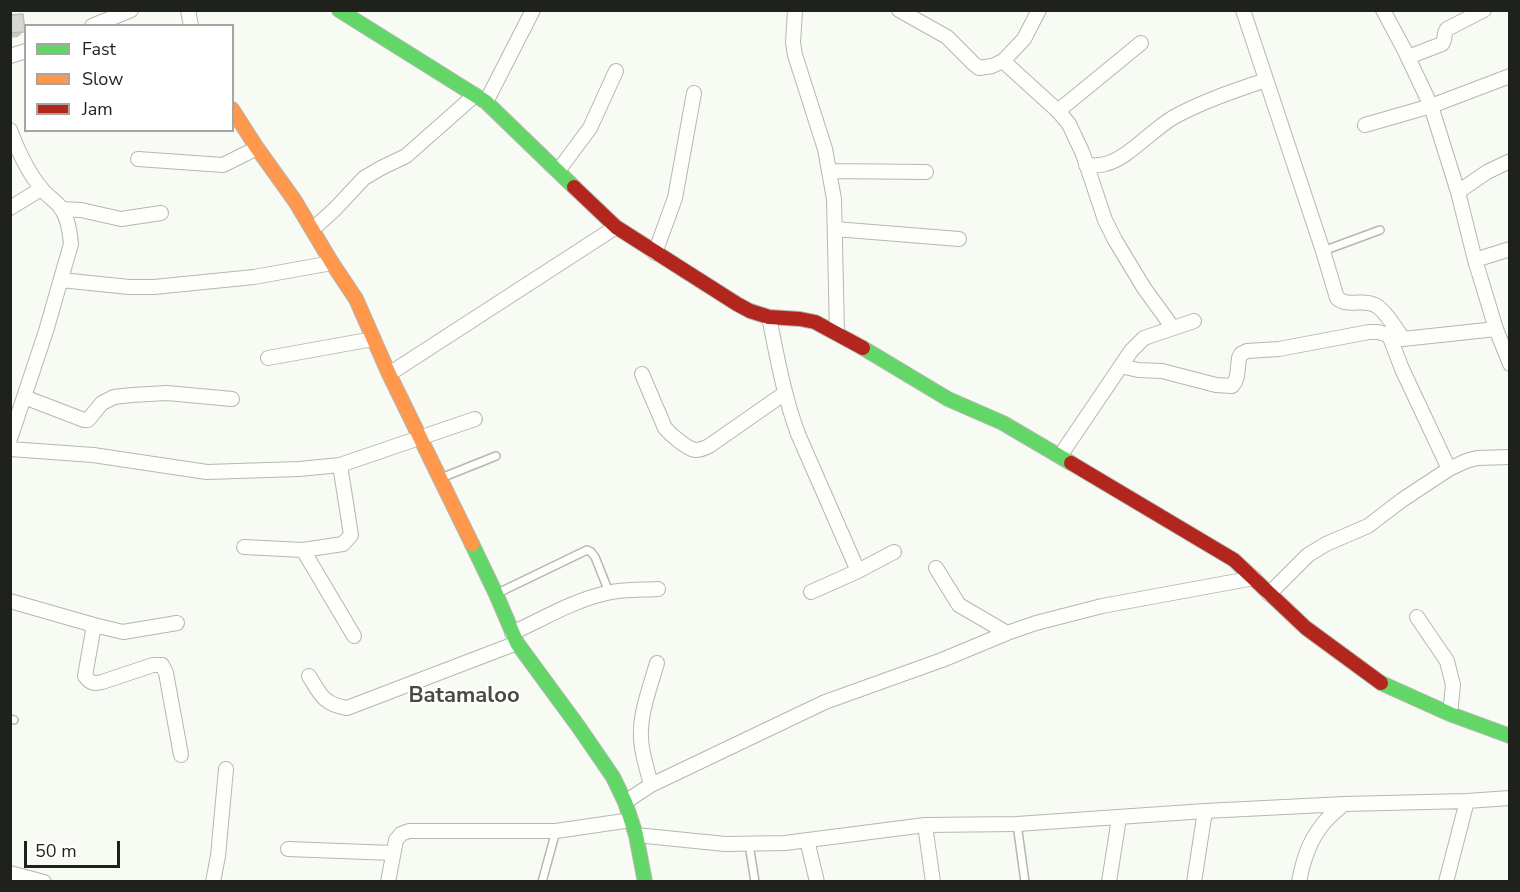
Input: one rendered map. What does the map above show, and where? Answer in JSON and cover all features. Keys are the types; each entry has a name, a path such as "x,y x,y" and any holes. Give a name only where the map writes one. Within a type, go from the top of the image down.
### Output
{"street":[{"path":"97,24 131,10"},
{"path":"339,10 480,99 616,226 737,304 769,317 815,322 948,399 1003,423 1234,560 1306,628 1380,683 1450,714 1509,736"},
{"path":"313,229 335,210 364,178 406,156 480,99 533,10"},
{"path":"795,10 793,43 795,56 825,149 834,199 837,333"},
{"path":"899,10 947,37 980,68 1003,62 1024,39 1039,10"},
{"path":"1243,10 1337,298 1349,304 1376,305 1404,339"},
{"path":"1383,10 1431,106 1458,192 1475,260 1509,364"},
{"path":"1408,57 1442,44 1447,28 1484,10"},
{"path":"1058,111 1141,42"},
{"path":"1003,62 1058,111 1069,124 1076,137 1105,220 1115,240 1144,288 1173,328"},
{"path":"558,171 590,128 616,71"},
{"path":"1365,125 1431,106 1509,76"},
{"path":"1086,165 1104,165 1113,162 1175,117 1210,99 1266,80"},
{"path":"655,253 675,198 694,93"},
{"path":"234,112 283,183 356,299 419,438 496,594 515,638 613,777 625,802 636,835 645,882"},
{"path":"10,130 17,149 41,189 61,209 70,231 71,244 24,397 14,414 10,439"},
{"path":"138,159 223,165 257,148"},
{"path":"1458,192 1487,172 1509,161"},
{"path":"829,171 926,172"},
{"path":"10,208 41,189"},
{"path":"61,209 81,210 122,219 161,213"},
{"path":"389,374 616,226"},
{"path":"835,229 959,239"},
{"path":"1475,260 1509,249"},
{"path":"61,280 129,287 154,287 254,277 332,263"},
{"path":"769,317 781,379 798,434 858,571"},
{"path":"1060,456 1131,351 1144,339 1194,321"},
{"path":"1121,366 1138,370 1162,371 1216,385 1232,386 1238,376 1239,358 1247,351 1279,349 1369,332 1404,339 1496,329"},
{"path":"1389,335 1402,369 1449,469"},
{"path":"268,358 373,339"},
{"path":"642,374 665,428 689,448 696,450 709,446 785,393"},
{"path":"24,397 84,420 88,420 102,403 123,396 167,393 232,399"},
{"path":"10,449 93,456 207,472 299,469 340,465 475,419"},
{"path":"1269,594 1318,548 1368,526 1449,469 1477,458 1509,458"},
{"path":"244,547 303,550 343,544 351,535 340,465"},
{"path":"303,550 354,636"},
{"path":"811,592 894,552"},
{"path":"936,568 959,605 1007,633"},
{"path":"625,802 651,785 825,702 942,660 1007,633 1091,609 1254,578"},
{"path":"309,676 323,699 335,706 347,708 515,638 578,602 609,592 658,589"},
{"path":"10,601 123,632 177,623"},
{"path":"1417,617 1447,661 1453,685 1450,714"},
{"path":"94,625 85,676 94,683 102,682 153,665 162,665 166,673 181,755"},
{"path":"651,785 641,732 646,700 657,663"},
{"path":"213,882 218,856 226,769"},
{"path":"636,835 725,844 785,843 925,825 1017,824 1205,811 1509,798"},
{"path":"1446,882 1467,801"},
{"path":"1299,882 1311,841 1323,823 1344,804"},
{"path":"1194,882 1205,811"},
{"path":"1109,882 1119,818"},
{"path":"388,882 396,840 400,834 409,831 556,831 631,820"},
{"path":"925,825 933,882"},
{"path":"807,840 817,882"},
{"path":"288,849 393,853"},
{"path":"10,873 44,882"}],"lane":[{"path":"1323,251 1380,230"},
{"path":"439,479 496,456"},
{"path":"496,594 586,550 595,557 609,592"},
{"path":"1017,824 1025,882"},
{"path":"542,882 556,831"},
{"path":"749,844 755,882"}],"building":[{"path":"23,14 24,32 10,33 10,15"}],"traffic: fast":[{"path":"339,10 486,102 574,187"},
{"path":"863,348 948,399 1003,423 1071,463"},
{"path":"472,544 517,643 613,777 625,802 636,835 645,882"},
{"path":"1381,683 1450,714 1510,736"}],"traffic: slow":[{"path":"234,112 295,201 356,299 389,374 472,544"}],"traffic: jam":[{"path":"574,187 616,227 737,304 769,317 815,322 863,348"},
{"path":"1071,463 1234,560 1306,628 1381,683"}],"district":[{"name":"Batamaloo","path":"464,697"}]}
